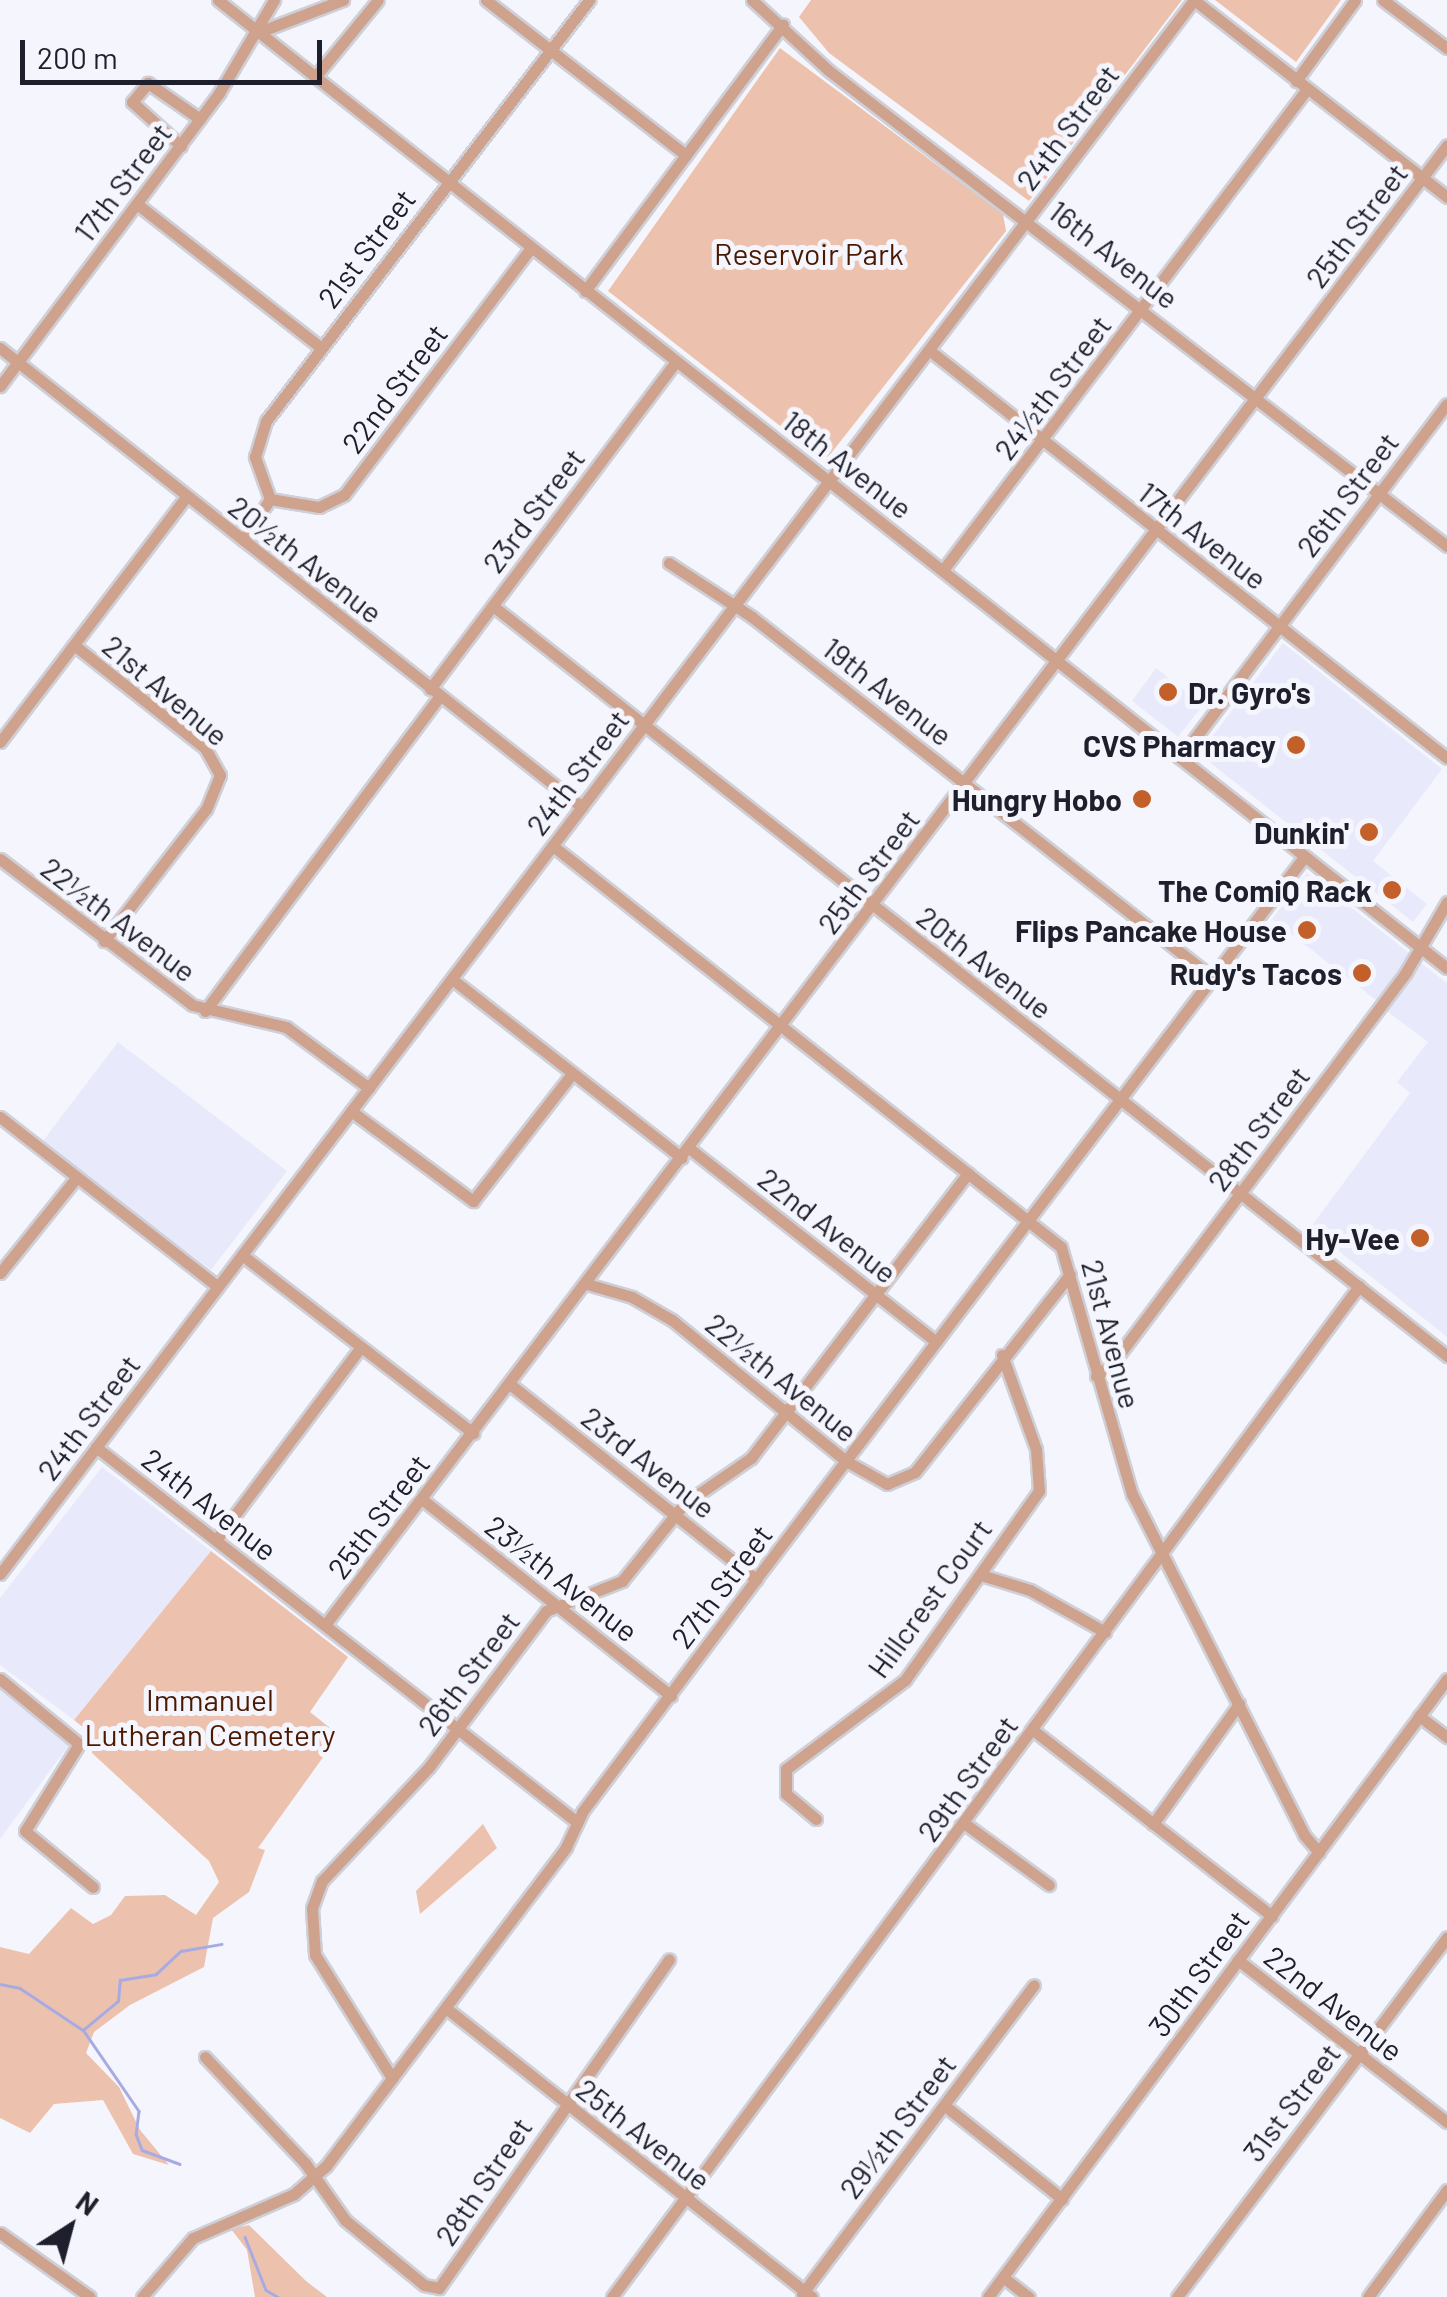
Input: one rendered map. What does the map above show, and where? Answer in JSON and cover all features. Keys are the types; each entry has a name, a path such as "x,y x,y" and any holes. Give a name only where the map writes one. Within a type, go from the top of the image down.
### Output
{"street":[{"name":"18th Avenue","path":"218,0 1447,968"},
{"name":"17th Street","path":"0,386 181,146 259,32 274,0"},
{"path":"259,32 344,0"},
{"path":"314,76 378,0"},
{"path":"486,0 686,155"},
{"name":"21st Street","path":"270,499 256,440 321,348 589,0"},
{"name":"16th Avenue","path":"752,0 783,24 828,70 1144,308 1442,543"},
{"path":"1194,0 1447,197"},
{"name":"24th Street","path":"0,1574 5,1556 96,1448 1194,0"},
{"name":"24½th Street","path":"943,570 1144,308 1302,85 1355,0"},
{"path":"1383,0 1447,48"},
{"path":"585,292 783,24"},
{"path":"181,146 132,102 148,84 200,119"},
{"name":"25th Street","path":"326,1625 512,1385 1447,145"},
{"path":"137,204 321,348"},
{"name":"22nd Street","path":"270,499 319,507 344,496 531,248"},
{"name":"20½th Avenue","path":"0,348 582,807"},
{"name":"17th Avenue","path":"929,350 1447,758"},
{"name":"23rd Street","path":"205,1010 435,693 493,606 676,361"},
{"name":"26th Street","path":"1180,758 1447,404"},
{"path":"0,742 186,496"},
{"path":"243,540 270,499"},
{"path":"1442,543 1447,527"},
{"name":"19th Avenue","path":"669,563 966,784 1213,978"},
{"name":"20th Avenue","path":"493,606 1447,1356"},
{"name":"21st Avenue","path":"74,645 205,748 220,775 206,809 104,941"},
{"name":"21st Avenue","path":"553,846 1062,1247 1126,1479 1304,1835 1319,1852"},
{"name":"27th Street","path":"142,2297 192,2238 294,2194 315,2176 566,1847 577,1822 756,1579 1122,1102 1304,857"},
{"name":"22½th Avenue","path":"0,859 104,941 205,1010 286,1027 369,1088"},
{"name":"28th Street","path":"1096,1376 1112,1364 1240,1194 1421,947 1447,902"},
{"name":"22nd Avenue","path":"452,979 572,1074 686,1153 936,1342"},
{"path":"351,1111 463,1198 477,1200 572,1074"},
{"path":"0,1117 218,1287"},
{"name":"26th Street","path":"392,2078 321,1968 312,1941 312,1908 338,1860 458,1728 540,1617 622,1581 674,1513 751,1458 968,1173"},
{"path":"0,1273 77,1177"},
{"path":"242,1255 473,1433"},
{"path":"1002,1355 1070,1274"},
{"name":"22½th Avenue","path":"587,1284 632,1296 672,1320 846,1460 892,1484 916,1472 1002,1355"},
{"name":"29th Street","path":"612,2297 1359,1286"},
{"path":"216,1540 361,1347"},
{"name":"Hillcrest Court","path":"816,1819 786,1794 786,1769 894,1692 950,1608 981,1576 1042,1476 1018,1387 1002,1355"},
{"name":"23rd Avenue","path":"512,1385 756,1579"},
{"name":"24th Avenue","path":"96,1448 577,1822"},
{"name":"23½th Avenue","path":"423,1500 671,1696"},
{"path":"981,1576 1030,1590 1105,1632"},
{"name":"30th Street","path":"988,2297 1447,1678"},
{"path":"0,1680 80,1749 26,1826 26,1835 92,1887"},
{"path":"1153,1824 1239,1704"},
{"path":"1419,1716 1447,1738"},
{"name":"22nd Avenue","path":"1033,1730 1272,1916"},
{"path":"964,1824 1050,1885"},
{"name":"31st Street","path":"1177,2297 1447,1937"},
{"name":"28th Street","path":"315,2176 362,2235 424,2285 444,2285 669,1959"},
{"name":"22nd Avenue","path":"1238,1960 1447,2122"},
{"name":"29½th Street","path":"805,2295 1034,1986"},
{"name":"25th Avenue","path":"446,2008 805,2295"},
{"path":"205,2057 315,2176"},
{"path":"944,2105 1062,2199"},
{"path":"1368,2297 1447,2190"},
{"path":"0,2233 90,2297"},
{"path":"1003,2277 1029,2297"}],"shaded area":[{"path":"1283,643 1442,769 1373,861 1427,904 1413,922 1199,754"},
{"path":"1156,668 1203,705 1178,737 1132,701"},
{"path":"1307,873 1412,955 1377,1001 1272,919"},
{"path":"1420,962 1447,983 1447,1337 1310,1228 1410,1093 1397,1082 1428,1042 1384,1009"},
{"path":"118,1042 287,1171 211,1270 42,1142"},
{"path":"102,1467 211,1551 74,1720 0,1665 0,1598"},
{"path":"0,1690 69,1745 0,1839"}],"green space":[{"path":"811,0 1182,0 1029,201 829,53 799,17"},
{"path":"1215,0 1341,0 1296,62"},
{"name":"Reservoir Park","path":"780,48 1003,214 1006,231 825,461 608,291"},
{"name":"Immanuel Lutheran Cemetery","path":"211,1551 348,1657 310,1712 339,1735 258,1848 265,1850 249,1892 213,1918 204,1967 130,2005 94,2032 86,2053 119,2087 140,2130 169,2165 133,2154 103,2100 54,2104 30,2133 0,2118 0,1947 29,1954 71,1908 93,1924 111,1915 125,1896 165,1895 196,1915 219,1882 209,1861 92,1753 90,1733 74,1720"},
{"path":"483,1824 497,1848 420,1914 416,1891"},
{"path":"249,2225 327,2297 255,2297 247,2250 231,2229"}],"waterway":[{"path":"0,1984 20,1988 83,2030 118,2001 120,1980 156,1974 181,1951 221,1944"},
{"path":"84,2031 139,2111 136,2134 142,2150 180,2164"},
{"path":"245,2237 266,2290 278,2297"}],"place":[{"name":"Dr. Gyro's","path":"1168,692"},
{"name":"CVS Pharmacy","path":"1296,745"},
{"name":"Hungry Hobo","path":"1142,799"},
{"name":"Dunkin'","path":"1369,832"},
{"name":"The ComiQ Rack","path":"1392,890"},
{"name":"Flips Pancake House","path":"1307,930"},
{"name":"Rudy's Tacos","path":"1362,973"},
{"name":"Hy-Vee","path":"1420,1238"}]}
